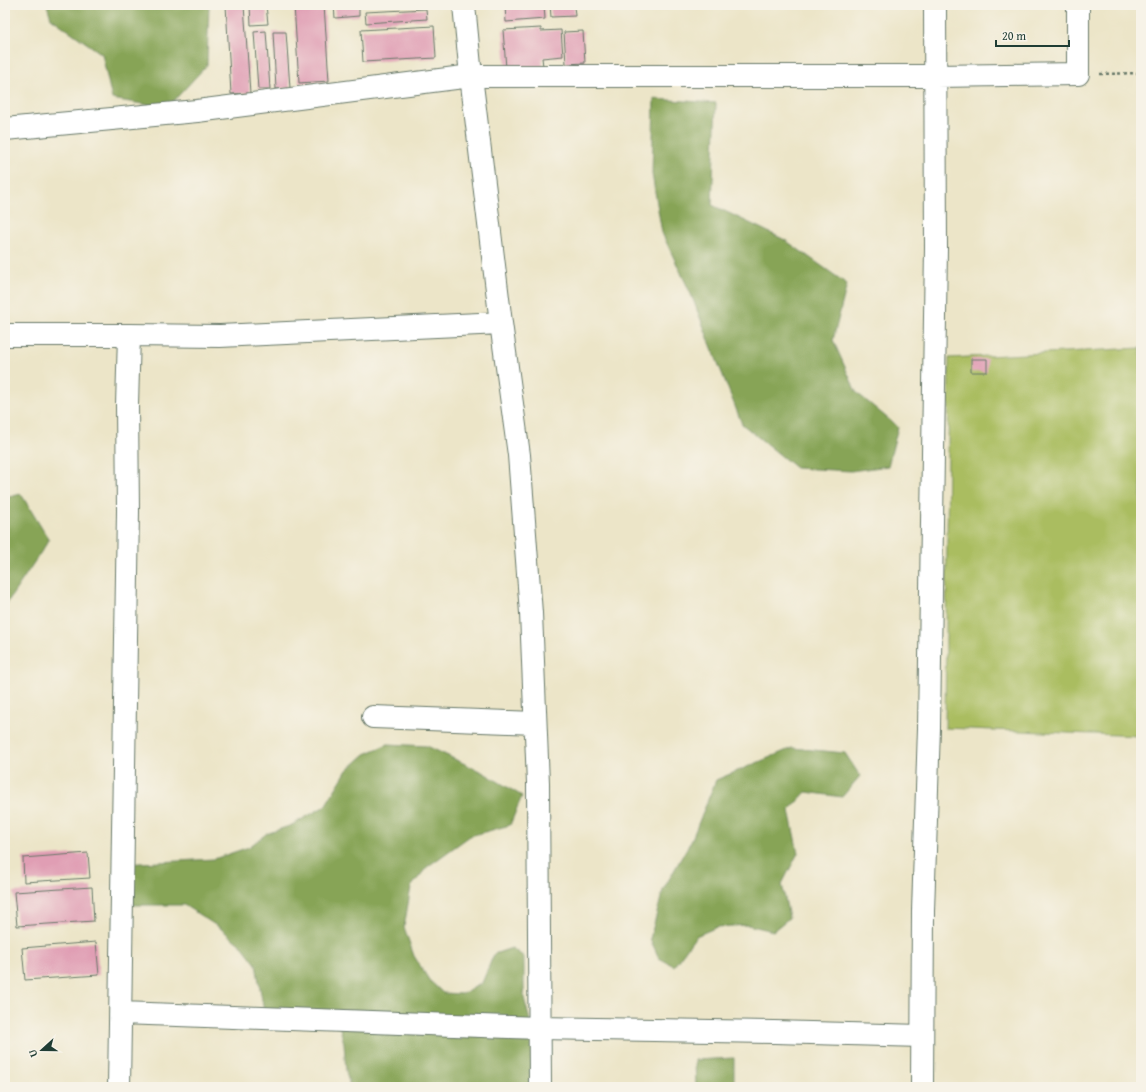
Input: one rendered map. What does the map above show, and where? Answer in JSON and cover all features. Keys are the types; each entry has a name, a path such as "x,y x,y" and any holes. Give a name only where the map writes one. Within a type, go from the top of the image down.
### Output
{"street":[{"path":"464,5 501,323 519,455 531,613 538,783 540,1087"},
{"path":"922,1087 923,911 929,720 936,256 935,5"},
{"path":"5,129 196,111 472,76 936,76 1078,74 1078,5"},
{"path":"5,335 220,336 501,323"},
{"path":"119,1087 128,511 126,405 129,335"},
{"path":"373,717 535,722"},
{"path":"121,1013 540,1028 922,1036"}],"path":[{"path":"1078,74 1141,74"}],"green space":[{"path":"47,5 209,5 207,65 167,108 112,99 102,54 51,18"},
{"path":"654,99 716,103 712,205 785,240 847,284 833,340 856,392 898,427 888,466 851,471 796,468 742,424 690,292 662,233 652,174"},
{"path":"1141,348 1141,736 945,728 949,358"},
{"path":"21,494 49,540 5,606 5,498"},
{"path":"388,744 427,746 484,773 522,796 510,825 470,836 427,867 411,887 404,927 414,956 429,980 443,993 462,994 482,983 494,954 512,948 524,957 524,998 539,1054 540,1087 350,1087 346,1071 344,1043 338,1021 265,1018 256,964 243,947 220,928 184,905 123,905 123,864 214,859 249,847 266,834 292,825 325,806 347,770 365,754"},
{"path":"792,748 845,753 860,776 842,797 806,792 789,810 798,853 782,884 789,918 773,931 748,925 717,927 696,936 674,966 659,958 650,939 663,890 692,839 716,780"},
{"path":"734,1058 734,1087 696,1087 695,1060"}],"building":[{"path":"226,5 244,5 250,93 231,94"},
{"path":"250,5 266,5 268,24 251,25"},
{"path":"294,5 324,5 329,81 299,83"},
{"path":"334,5 359,5 359,16 335,18"},
{"path":"505,5 544,5 545,19 506,22"},
{"path":"550,5 574,5 575,16 551,17"},
{"path":"426,9 427,19 366,23 365,12"},
{"path":"434,26 436,58 363,62 361,30"},
{"path":"541,28 541,31 561,30 563,56 542,58 543,66 506,68 503,30"},
{"path":"266,31 270,89 258,89 254,32"},
{"path":"583,31 585,63 566,64 564,32"},
{"path":"273,32 286,32 290,88 276,89"},
{"path":"971,359 987,359 987,372 971,372"},
{"path":"88,853 90,878 24,882 23,858"},
{"path":"92,887 94,921 17,926 14,892"},
{"path":"96,942 99,975 25,980 22,948"}]}
